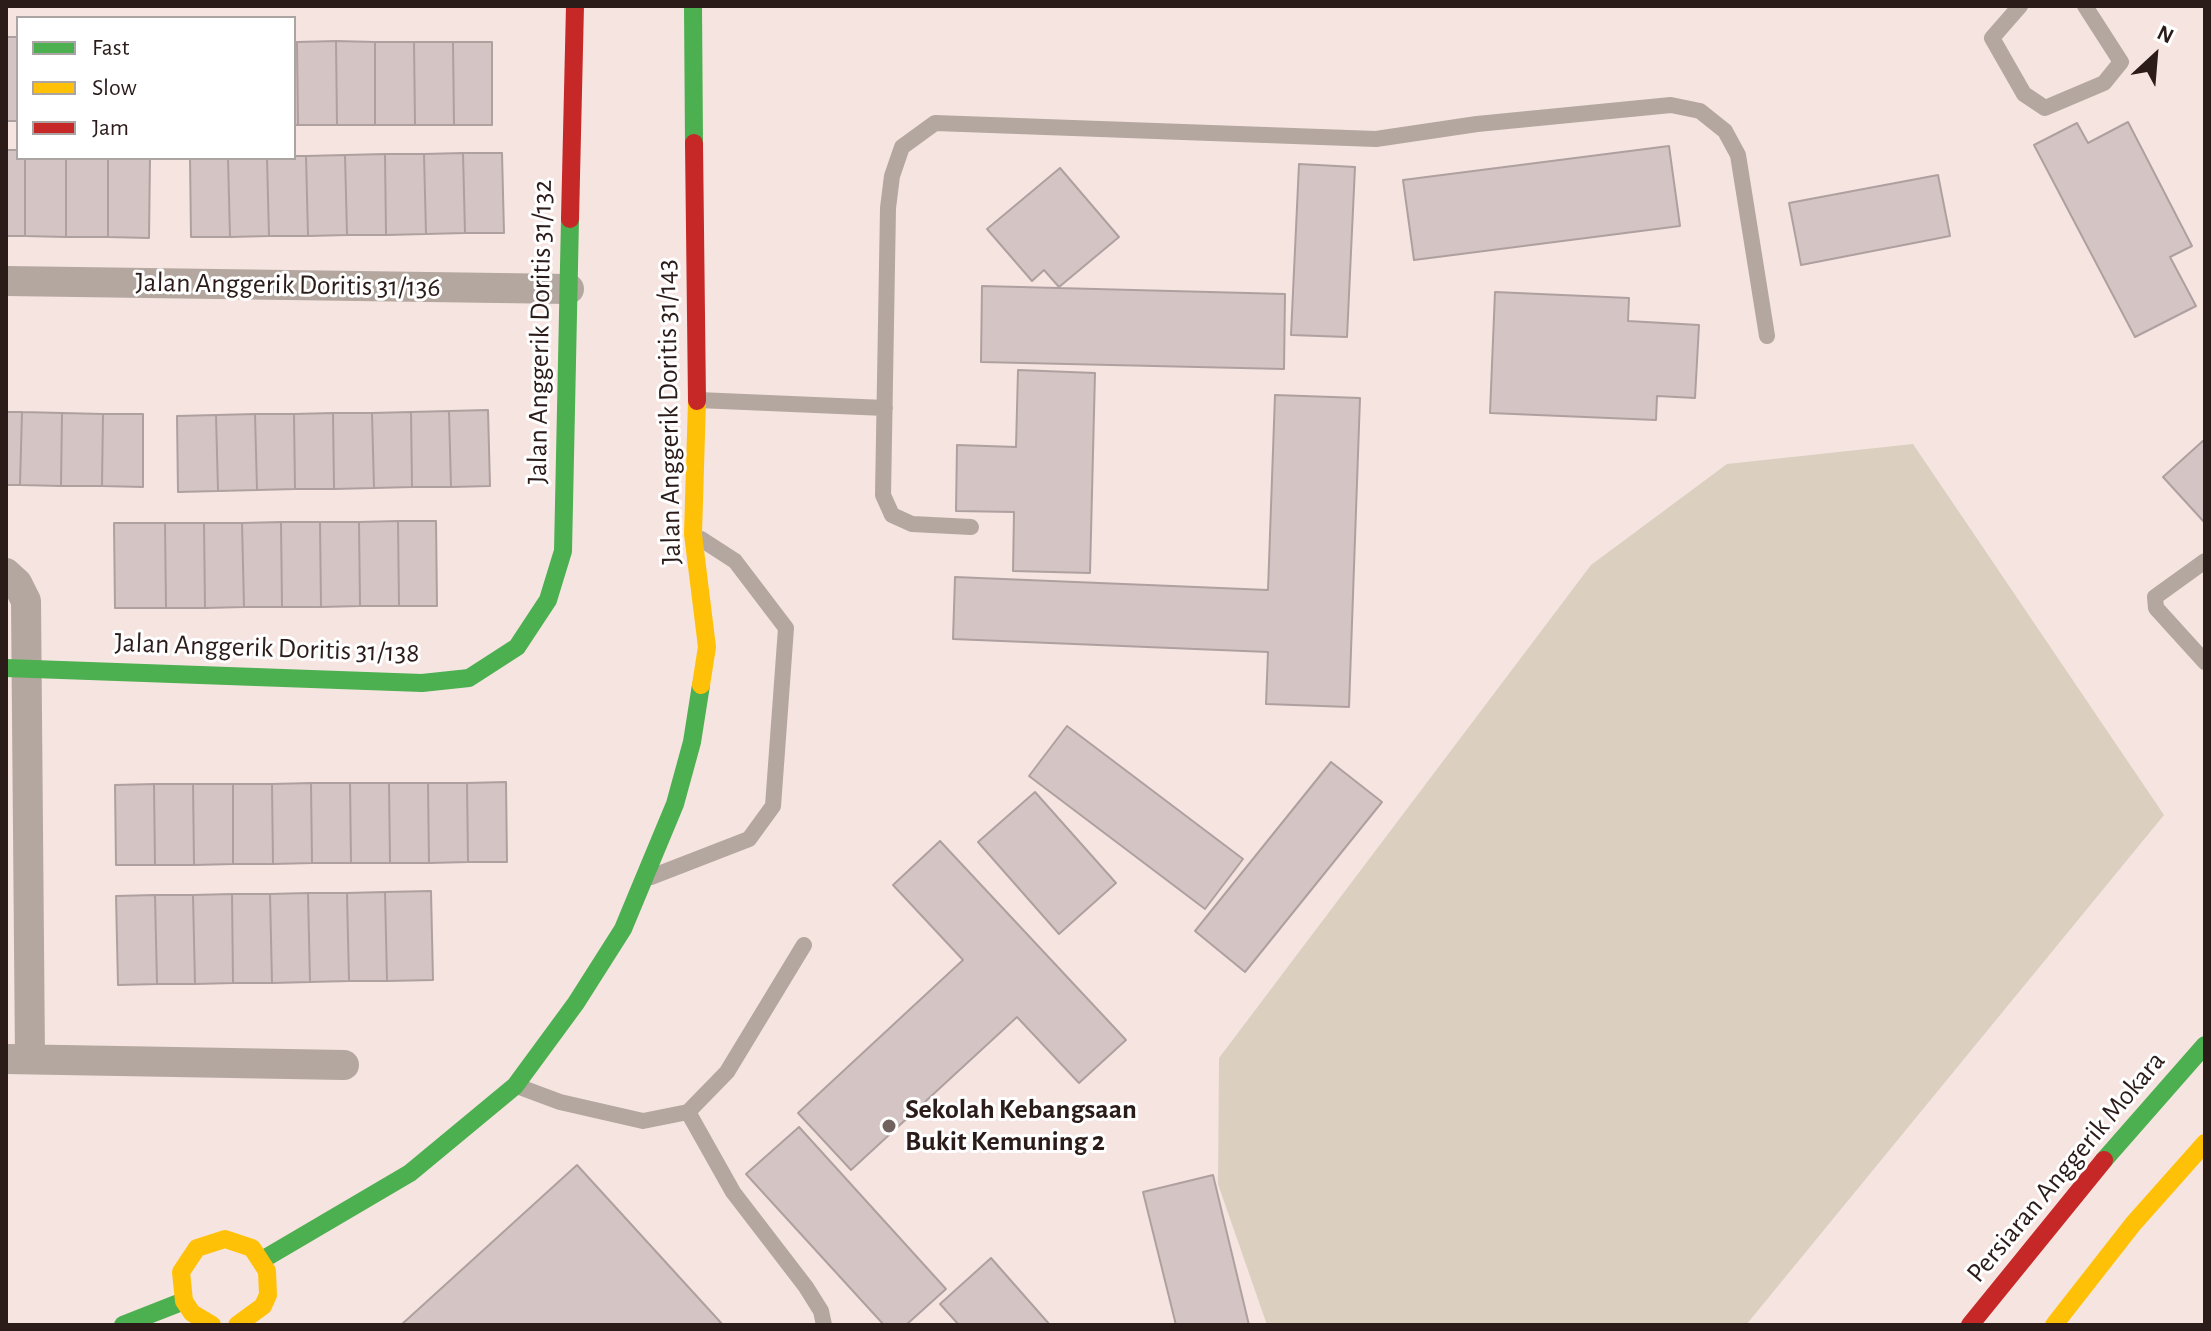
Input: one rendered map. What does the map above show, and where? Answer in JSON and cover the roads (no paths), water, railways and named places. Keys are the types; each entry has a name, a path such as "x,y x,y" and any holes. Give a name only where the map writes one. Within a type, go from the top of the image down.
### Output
{"street":[{"name":"Jalan Anggerik Doritis 31/132","path":"517,647 548,600 563,551 575,6"},
{"name":"Jalan Anggerik Doritis 31/143","path":"262,1260 410,1173 515,1086 584,991 623,929 675,804 692,742 707,647 693,534 697,400 693,6"},
{"name":"Jalan Anggerik Doritis 31/136","path":"6,281 569,289"},
{"path":"6,573 17,583 26,601 16,668 18,1059 344,1065"},
{"name":"Jalan Anggerik Doritis 31/138","path":"16,668 422,683 469,678 517,647"},
{"name":"Persiaran Anggerik Mokara","path":"1970,1325 2081,1187 2205,1045"},
{"path":"2054,1325 2133,1224 2205,1143"},
{"path":"212,1325 192,1313 184,1301 181,1272 187,1259 210,1241 239,1241 262,1260 267,1271 268,1295 263,1306 243,1324"},
{"path":"123,1325 184,1301"}],"lane":[{"path":"2020,6 1992,38 2024,94 2045,108 2104,83 2121,62 2085,6"},
{"path":"971,527 912,524 892,515 883,495 888,208 892,176 902,147 935,123 1376,139 1477,124 1671,105 1700,111 1725,131 1738,155 1767,336"},
{"path":"697,400 885,408"},
{"path":"645,880 749,839 773,806 786,628 735,561 693,534"},
{"path":"2205,561 2155,597 2156,608 2205,662"},
{"path":"515,1086 560,1102 643,1121 688,1112 727,1072 804,945"},
{"path":"688,1112 733,1192 806,1287 821,1311 824,1325"}],"place":[{"name":"Sekolah Kebangsaan Bukit Kemuning 2","path":"889,1126"}]}
